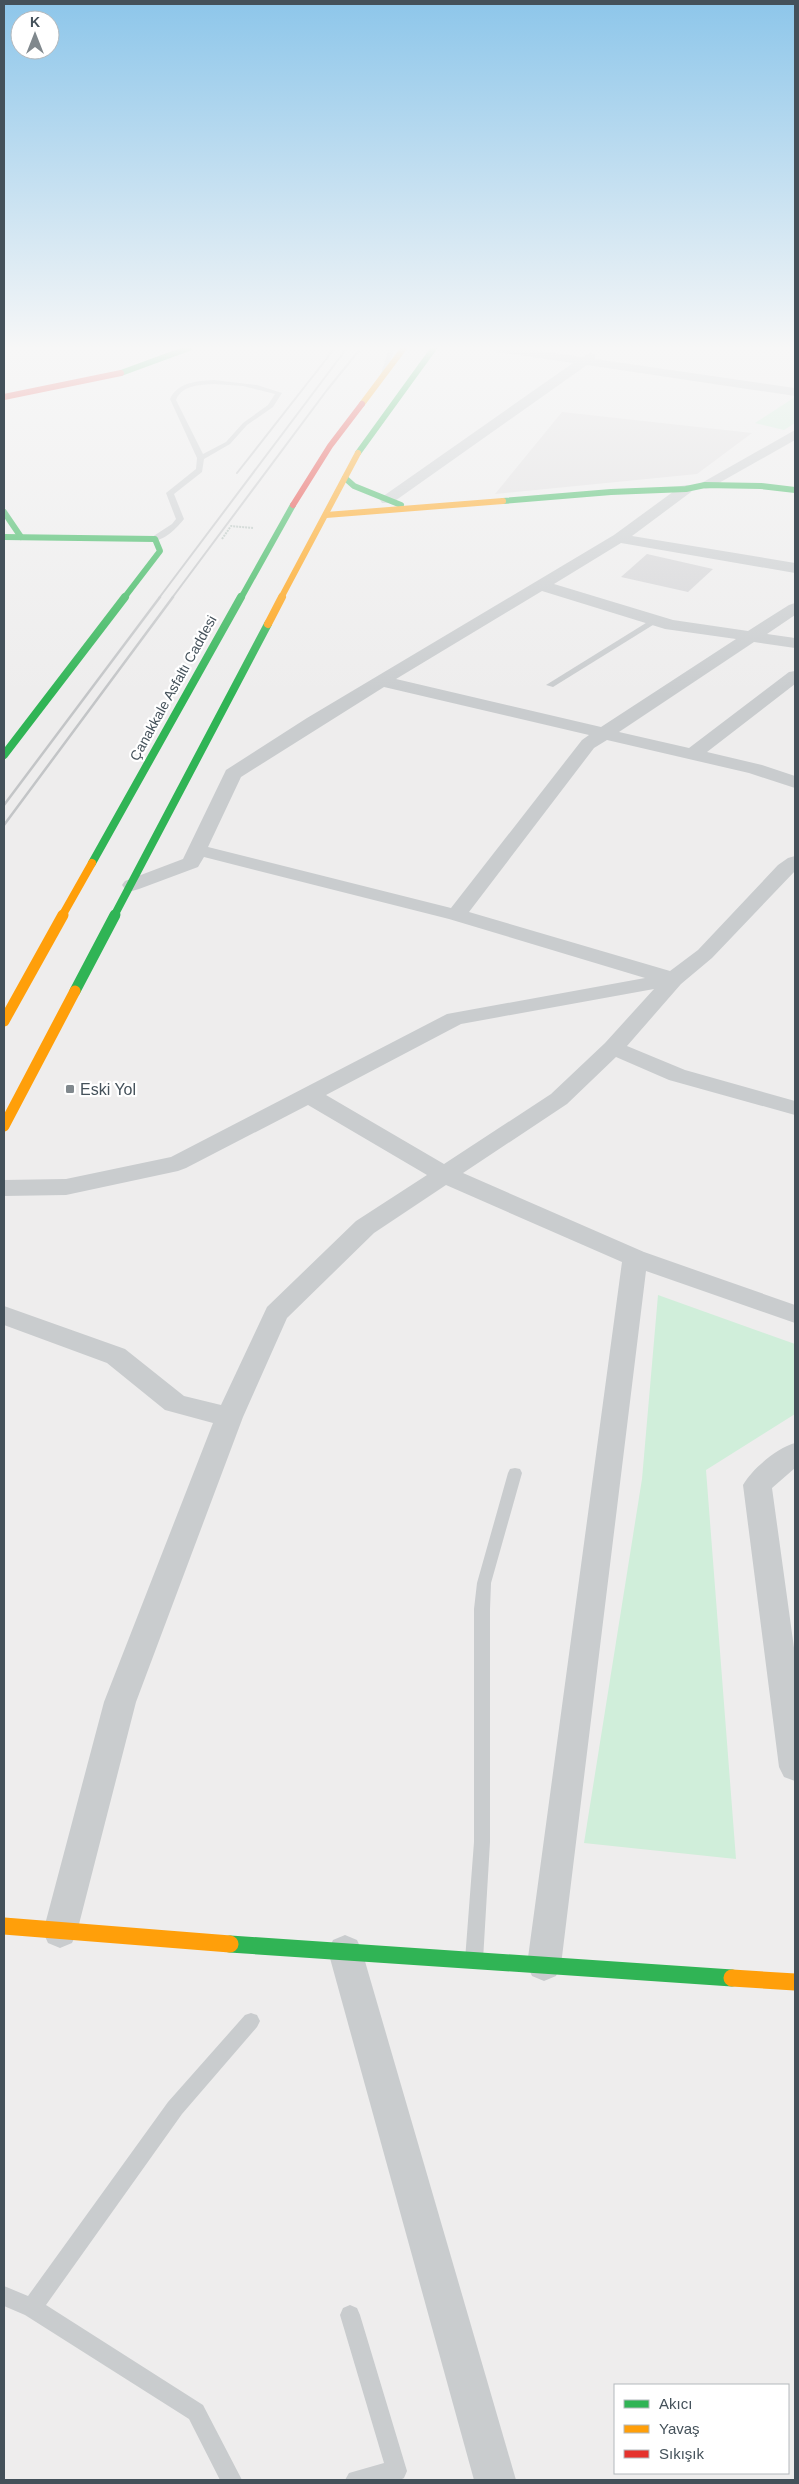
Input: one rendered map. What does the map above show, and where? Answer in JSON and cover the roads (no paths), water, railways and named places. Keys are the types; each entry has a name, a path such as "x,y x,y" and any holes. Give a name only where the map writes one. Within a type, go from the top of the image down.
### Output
{"main road":[{"name":"Çanakkale Asfaltı Caddesi","path":"4,1021 277,531 319,464"},
{"path":"4,1126 352,464"},
{"path":"345,478 354,486 408,508"},
{"path":"326,515 612,492 686,490 705,485 761,486 795,490"},
{"path":"4,512 21,537"},
{"path":"4,537 133,537 155,539 160,551 117,610 4,755"},
{"path":"4,1926 60,1932 795,1982"}],"street":[{"path":"387,500 438,464"},
{"path":"705,485 742,464"},
{"path":"132,885 191,863 233,774 381,681 619,538 686,490"},
{"path":"619,538 795,568"},
{"path":"540,585 671,625 795,643"},
{"path":"456,915 588,744 795,608"},
{"path":"692,754 795,676"},
{"path":"381,681 692,754 795,782"},
{"path":"198,850 456,915 673,979"},
{"path":"60,1932 120,1702 229,1417 276,1313 365,1227 559,1099 613,1048 651,1007 673,979 705,954 785,869 795,862"},
{"path":"4,1188 66,1188 178,1163 455,1019 673,979"},
{"path":"613,1048 677,1075 795,1108"},
{"path":"310,1096 443,1174 635,1258 795,1314"},
{"path":"544,1965 635,1258"},
{"path":"4,1315 116,1356 175,1403 229,1417"},
{"path":"795,1453 757,1485 795,1767"},
{"path":"346,1951 495,2480"}],"lane":[{"path":"155,539 175,526 180,519 170,493 199,470 200,464"},
{"path":"550,685 657,620"},
{"path":"474,1960 482,1842 484,1583 515,1473"},
{"path":"32,2308 175,2108 251,2022"},
{"path":"4,2296 32,2308 196,2412 232,2480"},
{"path":"350,2316 397,2470 356,2480"}],"railway":[{"path":"237,473 244,464"},
{"path":"159,598 260,464"},
{"path":"172,598 272,464"},
{"path":"4,805 160,597"},
{"path":"4,825 173,597"}],"place":[{"name":"Eski Yol","path":"70,1089"}]}
